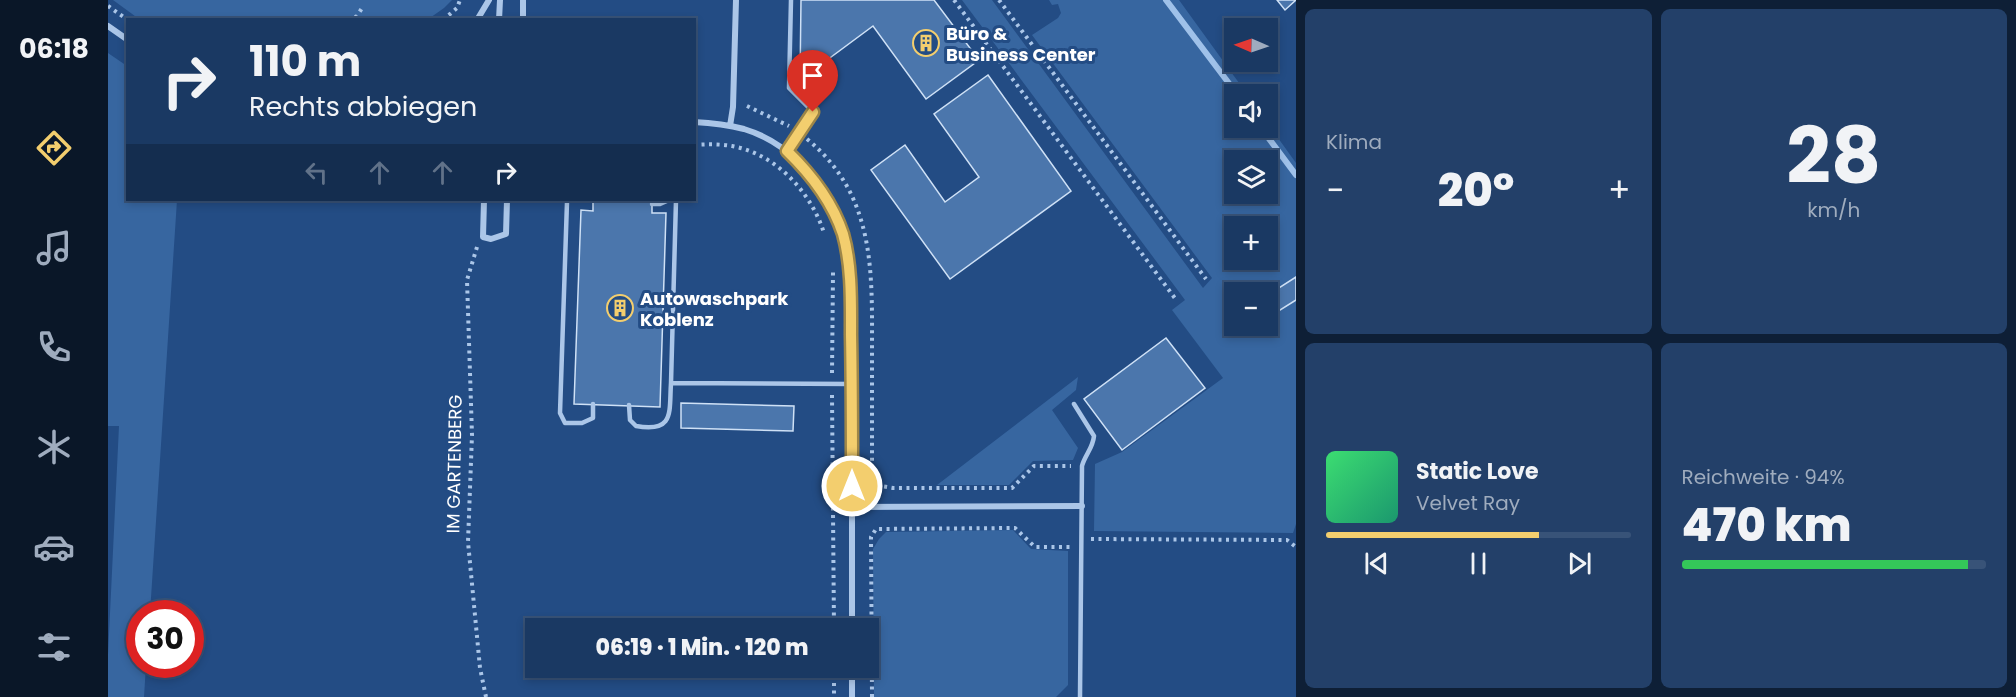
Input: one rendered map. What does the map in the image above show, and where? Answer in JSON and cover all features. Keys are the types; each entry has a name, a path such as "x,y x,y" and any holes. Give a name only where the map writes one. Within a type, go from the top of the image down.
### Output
{"street":[{"path":"478,18 489,0"},
{"path":"499,18 500,0"},
{"path":"523,0 523,18"},
{"path":"730,126 733,107 736,0"},
{"path":"108,27 126,39"},
{"path":"696,122 730,126 759,135 787,151 824,193 843,235 850,286 852,618"},
{"path":"484,201 483,237 491,239 506,234 507,201"},
{"path":"852,507 1082,506"},
{"path":"852,678 852,697"}],"lane":[{"path":"787,151 813,112 789,88 791,0"},
{"path":"568,201 560,413 565,423 582,423 593,418 593,404"},
{"path":"652,204 667,201"},
{"path":"629,405 630,420 636,426 659,427 667,422 671,383 676,201"},
{"path":"671,383 852,384"},
{"path":"1074,404 1094,436 1091,449 1082,466 1080,697"}],"path":[{"path":"445,18 457,8 460,0"},
{"path":"954,0 1177,301"},
{"path":"999,0 1206,279"},
{"path":"108,6 126,19"},
{"path":"352,18 357,16 362,8"},
{"path":"696,145 732,146 749,150 778,167 803,192 814,208 826,238"},
{"name":"IM GARTENBERG","path":"486,697 480,668 468,542 472,435 467,280 477,247 491,239"},
{"path":"832,268 834,618"},
{"path":"893,488 1012,488 1034,466 1082,466"},
{"path":"872,697 871,537 876,529 1015,528 1035,547 1092,547 1092,528"},
{"path":"1082,538 1287,540 1296,547"},
{"path":"834,678 834,697"}],"shaded area":[{"path":"113,0 452,0 430,18 138,18"},
{"path":"962,0 992,0 1203,288 1212,278 1032,35 1058,18 1061,13 1058,4 1052,5 1049,0 1179,0 1224,62 1224,72 1231,72 1240,84 1224,84 1224,138 1278,138 1296,163 1296,524 1293,533 1094,531 1095,464 1122,452 1223,378 1172,310 1185,300"},
{"path":"108,53 126,65 126,201 177,201 151,600 126,600 126,678 145,678 144,697 108,697 119,426 108,426"},
{"path":"1078,377 1076,390 1052,410 1078,448 1073,460 1033,461 1009,485 937,485"},
{"path":"1013,530 1031,549 1068,551 1068,685 1056,697 874,697 874,678 879,678 879,618 873,618 873,549 886,532"}],"building":[{"name":"Büro & Business Center","path":"801,0 934,0 979,60 926,99 873,26 800,80"},
{"path":"1277,0 1296,0 1285,10"},
{"path":"988,75 1071,191 950,279 871,170 905,145 945,202 979,177 934,114"},
{"name":"Autowaschpark Koblenz","path":"593,201 652,201 652,213 666,213 660,407 574,404 581,210 593,211"},
{"path":"1296,277 1296,300 1278,311 1278,289"},
{"path":"1166,338 1205,388 1122,450 1084,399"},
{"path":"681,403 794,406 793,431 681,428"}],"waterway":[{"path":"1166,0 1229,84"},
{"path":"1268,138 1296,175"}],"place":[{"name":"Büro & Business Center","path":"926,43"},
{"name":"Autowaschpark Koblenz","path":"620,308"}],"route":[{"path":"813,112 787,151 824,193 843,235 848,260 851,313 852,486"}]}
